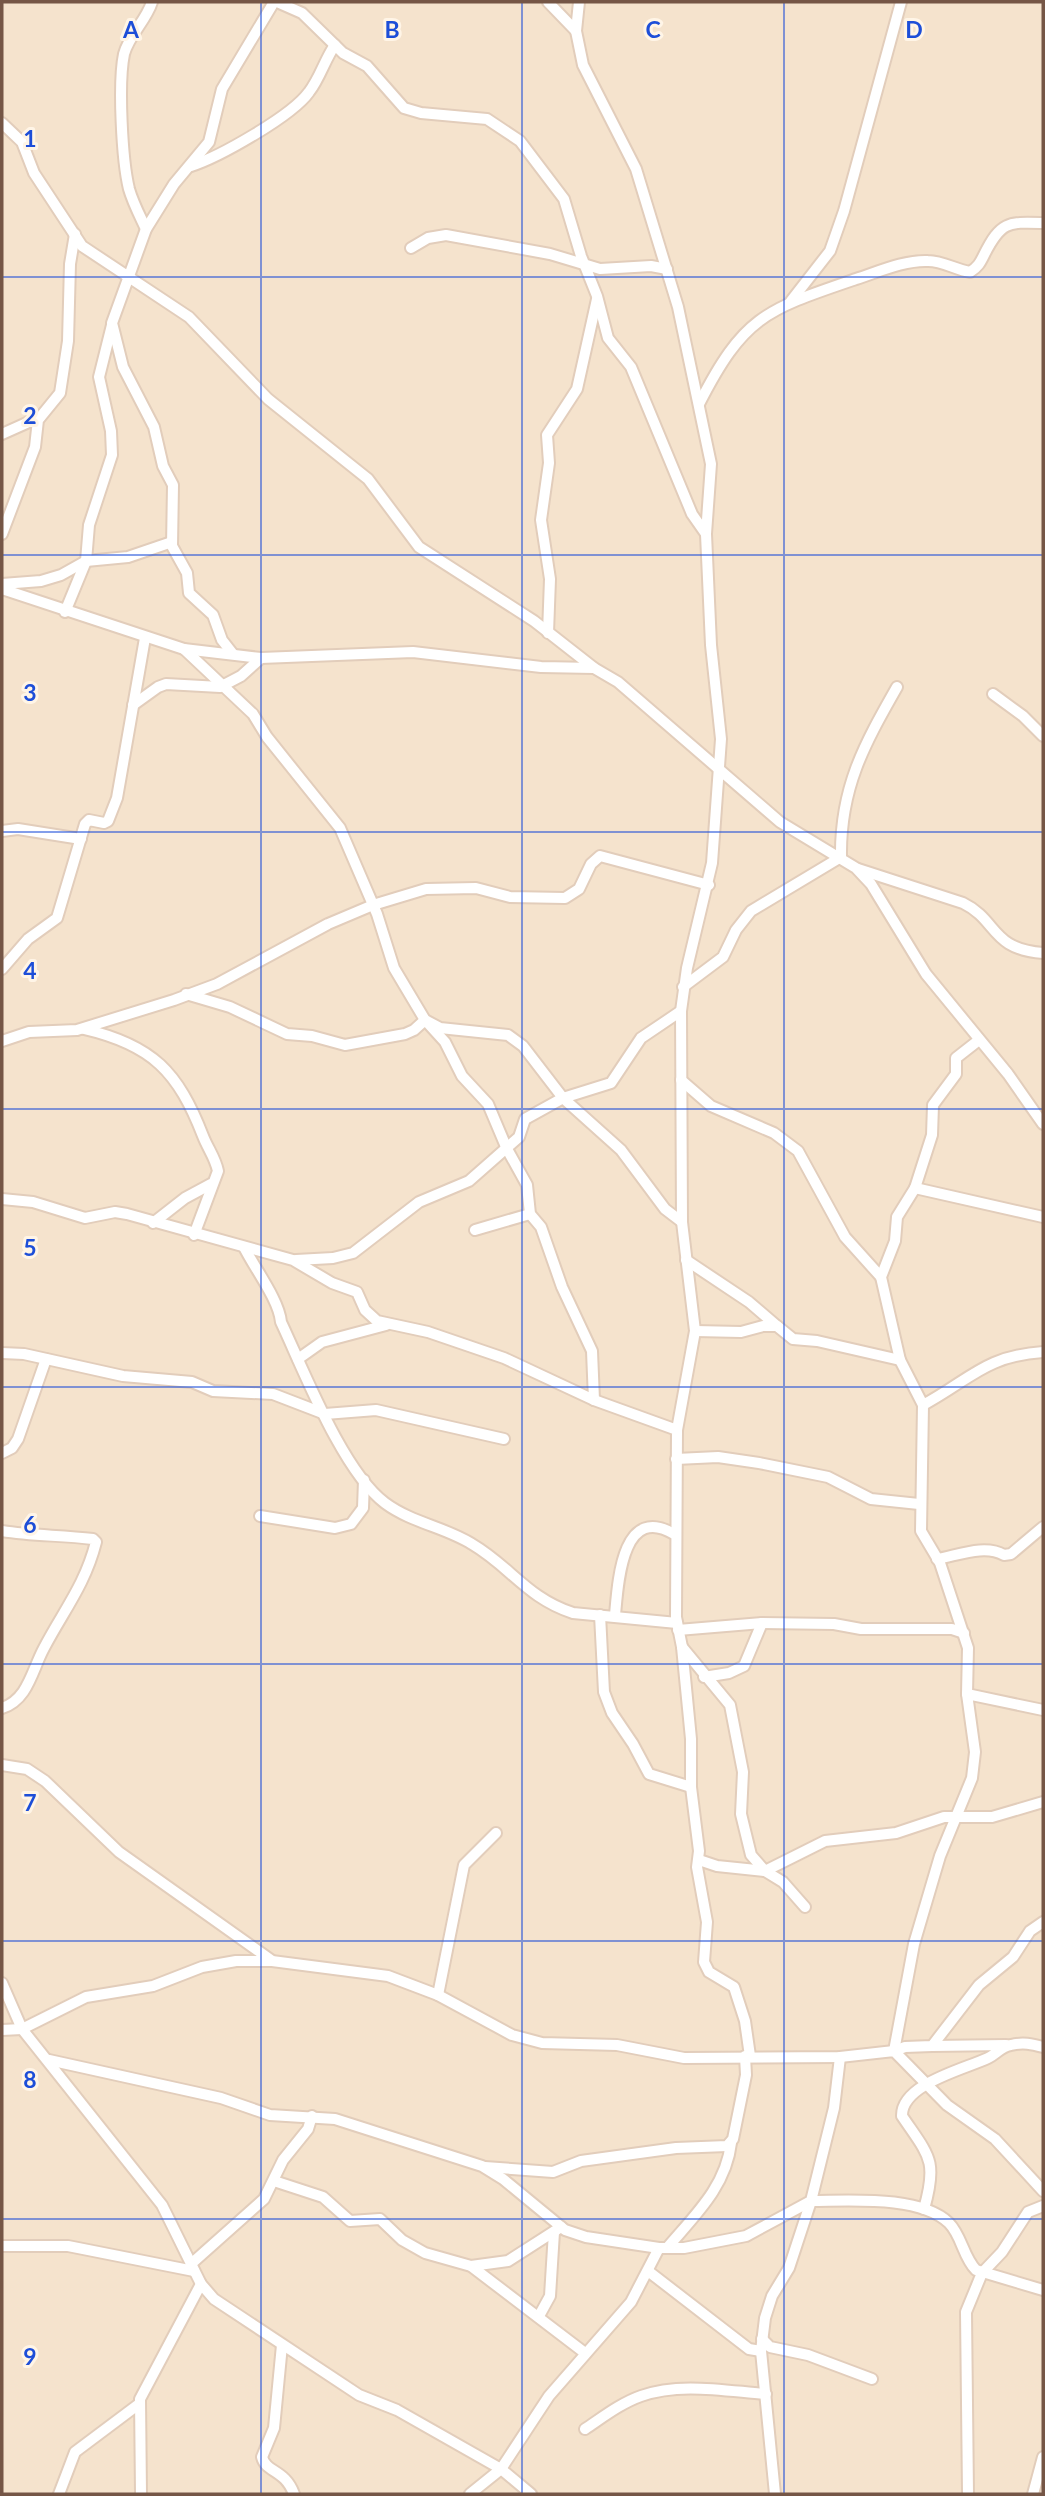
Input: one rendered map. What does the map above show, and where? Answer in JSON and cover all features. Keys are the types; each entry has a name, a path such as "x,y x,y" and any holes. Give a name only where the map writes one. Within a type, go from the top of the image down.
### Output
{"street":[{"path":"146,229 128,181 122,84 124,55 147,17 152,2"},
{"path":"65,612 86,561 93,509 112,455 111,431 99,377 112,323 146,229 174,184 209,142 222,89 276,2 303,13 343,53 368,66 404,108 421,113 487,119 520,141 564,199 597,296 608,338 631,367 692,514 706,534"},
{"path":"548,2 576,31"},
{"path":"470,2494 501,2469 532,2418 631,2302 663,2248 710,2200 727,2162 748,2056 745,2021 734,1987 709,1972 704,1962 706,1922 697,1867 699,1860 691,1787 691,1739 678,1627 674,1534 677,1430 695,1331 682,1222 681,1011 683,987 709,886 721,738 711,645 706,534 711,464 678,307 636,169 583,65 576,31 579,2"},
{"path":"791,301 830,251 844,211 901,2"},
{"path":"191,166 222,155 300,102 312,89 323,63 335,45"},
{"path":"2,123 22,142 34,173 75,234 92,254 189,317 268,400 312,437 358,470 419,547 493,593 594,668 618,682 780,822 856,868 879,897 926,974 1040,1114 1043,1124"},
{"path":"699,404 730,348 766,313 791,301 909,263 933,261 970,272 978,267 992,238 1002,227 1013,222 1043,223"},
{"path":"2,434 40,417 57,400 68,341 70,264 75,234"},
{"path":"411,248 428,238 446,235 550,254 607,270 651,267 667,269"},
{"path":"548,634 550,579 541,520 549,463 547,435 577,388 597,296"},
{"path":"112,323 123,367 154,427 163,466 173,485 172,542 187,573 189,593 213,615 222,640 233,654"},
{"path":"2,534 35,447 40,417"},
{"path":"2,587 41,582 61,575 86,561 128,558 172,542"},
{"path":"2,587 65,612 184,649 261,658 413,652 541,667 594,668"},
{"path":"2,969 29,939 57,918 85,824 89,820 104,823 108,821 117,798 145,638"},
{"path":"184,649 220,687 253,714 267,737 340,828 373,905 394,968 425,1020 445,1042 462,1076 488,1104 507,1149 527,1185 530,1214 544,1233 562,1287 592,1351 594,1400"},
{"path":"134,705 166,684 220,687 241,676 261,658"},
{"path":"841,857 840,827 851,774 864,744 897,687"},
{"path":"993,694 1023,716 1043,736"},
{"path":"2,831 18,829 81,839"},
{"path":"2,1041 29,1032 81,1029 141,1012 217,984 309,933 373,905 426,889 477,888 510,897 565,898 579,889 591,864 600,856 709,886"},
{"path":"683,987 723,957 736,930 751,911 841,857"},
{"path":"856,868 962,903 1013,946 1043,953"},
{"path":"186,994 230,1007 287,1034 312,1036 345,1045 405,1034 414,1031 425,1020"},
{"path":"293,1260 334,1258 353,1253 419,1202 469,1181 519,1137 526,1119 563,1098 611,1083 641,1038 681,1011"},
{"path":"425,1020 440,1028 508,1035 523,1045 563,1098 621,1150 665,1209 682,1222"},
{"path":"81,1029 108,1035 160,1062 181,1087 217,1165 216,1178 211,1184 194,1235"},
{"path":"880,1277 895,1241 897,1217 915,1188 932,1135 933,1105 956,1074 956,1058 979,1040"},
{"path":"681,1080 711,1106 774,1133 798,1151 845,1237 880,1277 900,1360 923,1405 924,1457 919,1504 923,1538 937,1559 968,1648 967,1694 975,1752 972,1778 940,1856 914,1944 894,2052"},
{"path":"153,1223 185,1198 211,1184"},
{"path":"915,1188 1043,1217"},
{"path":"2,1199 33,1202 85,1218 115,1212 293,1260 332,1283 357,1292 367,1313 389,1325 428,1332 504,1358 594,1400 677,1430"},
{"path":"475,1230 530,1214"},
{"path":"244,1247 266,1290 279,1305 281,1322 298,1359 364,1480 383,1502 398,1511 480,1549 540,1599 573,1613 615,1615 678,1627 762,1623 834,1624 861,1629 951,1629 964,1633"},
{"path":"686,1260 749,1302 793,1339 817,1341 900,1360"},
{"path":"298,1359 322,1342 350,1332 389,1325"},
{"path":"695,1331 741,1332 763,1326 777,1326"},
{"path":"923,1405 951,1390 988,1363 1012,1354 1043,1352"},
{"path":"2,1353 46,1359 123,1376 192,1382 213,1391 281,1395 326,1414 376,1410 504,1439"},
{"path":"2,1453 12,1448 19,1439 46,1359"},
{"path":"676,1460 718,1457 759,1463 828,1478 872,1499 919,1504"},
{"path":"260,1516 335,1528 351,1524 363,1508 364,1480"},
{"path":"615,1615 619,1574 633,1536 646,1527 660,1525 674,1534"},
{"path":"937,1559 994,1549 1004,1555 1011,1554 1043,1527"},
{"path":"2,1531 36,1536 48,1533 93,1539 96,1542 80,1589 44,1648 27,1686 13,1704 2,1708"},
{"path":"600,1615 604,1692 612,1713 634,1744 649,1774 691,1787"},
{"path":"704,1677 729,1673 744,1666 762,1623"},
{"path":"682,1647 704,1677 730,1705 743,1772 743,1828 751,1855 765,1871 783,1882 805,1907"},
{"path":"967,1694 1043,1710"},
{"path":"2,1765 27,1769 45,1781 119,1852 272,1961"},
{"path":"699,1860 717,1866 765,1871 825,1840 897,1833 944,1816 992,1817 1043,1802"},
{"path":"438,1995 464,1865 496,1833"},
{"path":"932,2046 979,1985 996,1968 1013,1957 1030,1931 1043,1922"},
{"path":"4,2032 22,2029 86,1997 153,1986 222,1963 272,1961 382,1975 438,1995 526,2040 617,2045 671,2057 840,2057 894,2052 905,2047 1028,2043 1043,2047"},
{"path":"2,1983 22,2029 49,2060 92,2121 153,2192 201,2284 214,2299 359,2395 397,2410 501,2469 531,2494"},
{"path":"924,2209 932,2169 927,2154 902,2112 915,2092 951,2071 990,2057 1007,2045"},
{"path":"894,2052 953,2109 995,2138 1043,2191"},
{"path":"775,2494 762,2345 767,2307 789,2268 811,2201 834,2108 840,2057"},
{"path":"49,2060 220,2098 270,2115 335,2119 482,2166 553,2172 581,2161 676,2148 722,2147 731,2143"},
{"path":"193,2268 264,2199 283,2160 308,2129 312,2116"},
{"path":"482,2166 503,2179 557,2229 586,2237 663,2248 746,2236 811,2201 865,2201 924,2209 948,2222 968,2261 982,2273 1000,2275 1043,2290"},
{"path":"274,2181 323,2197 350,2221 380,2219 402,2240 425,2253 471,2266 585,2353"},
{"path":"968,2494 965,2321 982,2273 1002,2252 1028,2212 1043,2206"},
{"path":"471,2266 508,2261 557,2229"},
{"path":"539,2316 550,2296 557,2229"},
{"path":"2,2246 68,2246 193,2268"},
{"path":"648,2271 749,2349 762,2345 801,2353 872,2379"},
{"path":"141,2494 139,2404 145,2386 201,2284"},
{"path":"282,2345 274,2428 262,2457 268,2468 286,2477 295,2494"},
{"path":"585,2429 628,2402 656,2392 685,2390 765,2394"},
{"path":"59,2494 75,2452 139,2404"},
{"path":"1037,2492 1043,2457"},
{"path":"129,2494 141,2482"}],"shaded area":[{"path":"2,2 1043,2 1043,2494 2,2494"}]}
